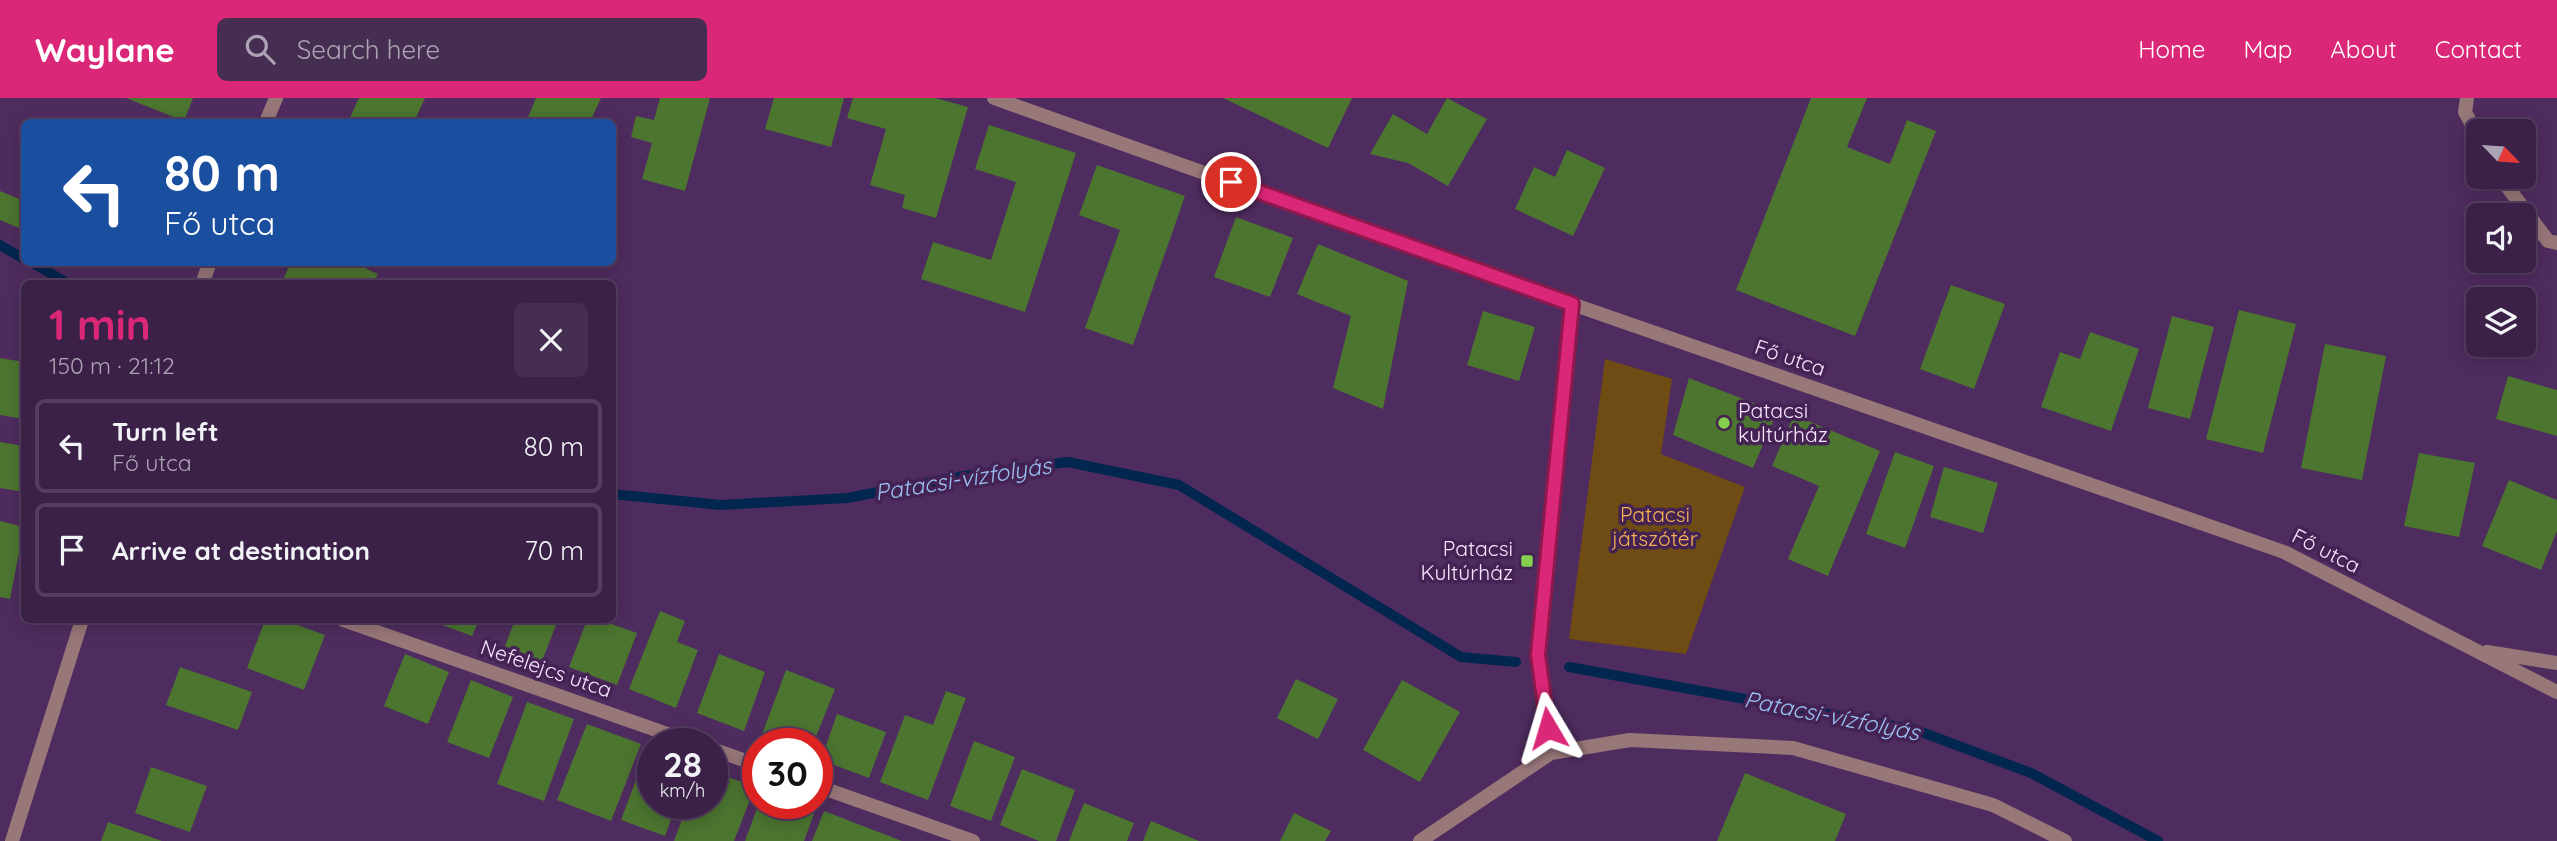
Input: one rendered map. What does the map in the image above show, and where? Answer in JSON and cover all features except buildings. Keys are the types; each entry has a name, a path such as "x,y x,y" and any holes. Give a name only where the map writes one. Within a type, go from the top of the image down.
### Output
{"street":[{"path":"267,119 276,98"},
{"name":"Fő utca","path":"994,98 1572,304 2284,552 2557,692"},
{"path":"2467,98 2465,112 2469,119"},
{"path":"2509,189 2548,241 2557,243"},
{"path":"1551,753 1538,655 1572,304"},
{"path":"12,841 81,623"},
{"name":"Nefelejcs utca","path":"352,623 650,728"},
{"path":"2472,650 2557,663"},
{"path":"1420,841 1551,753 1630,740 1793,748 1993,805 2065,841"},
{"path":"833,792 973,841"}],"green space":[{"name":"Patacsi játszótér","path":"1605,359 1672,379 1661,454 1745,487 1686,654 1569,639"}],"waterway":[{"name":"Patacsi-vízfolyás","path":"0,245 21,257"},
{"name":"Patacsi-vízfolyás","path":"38,266 62,280"},
{"name":"Patacsi-vízfolyás","path":"616,494 721,505 847,498 963,476 1068,462 1179,485 1461,657 1516,662"},
{"name":"Patacsi-vízfolyás","path":"1569,667 1916,730 2031,773 2158,841"}],"place":[{"name":"Patacsi kultúrház","path":"1724,423"},
{"name":"Patacsi Kultúrház","path":"1527,561"}],"route":[{"path":"1231,182 1572,304 1538,655 1548,728"}]}
